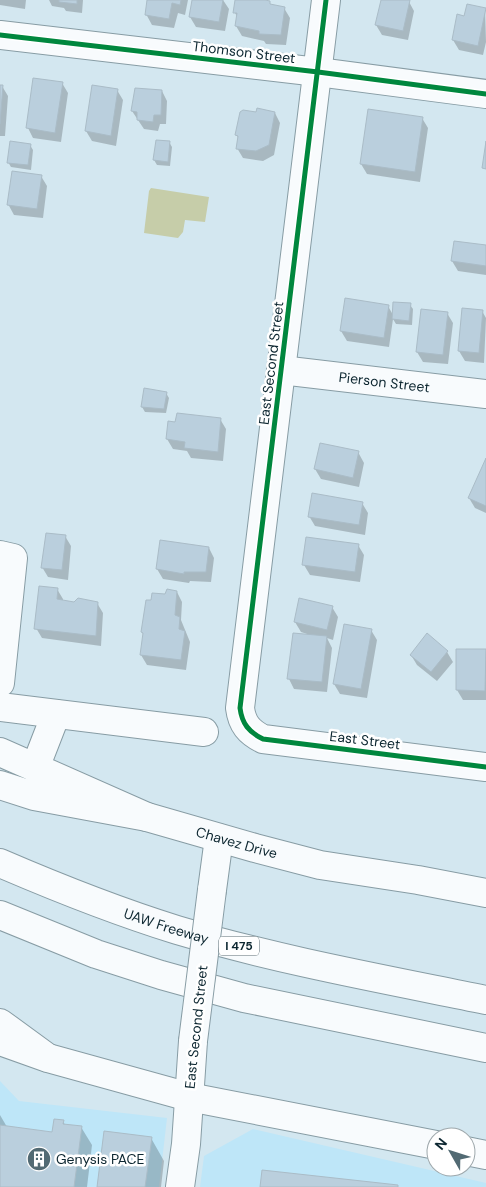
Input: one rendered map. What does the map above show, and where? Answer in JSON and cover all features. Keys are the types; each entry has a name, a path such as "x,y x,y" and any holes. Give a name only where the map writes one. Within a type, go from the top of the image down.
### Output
{"main road":[{"name":"East Second Street","path":"246,727 241,718 240,708 326,0"},
{"name":"Thomson Street","path":"0,35 318,72 486,94"},
{"name":"Pierson Street","path":"281,370 486,394"},
{"path":"0,555 13,558 0,683"},
{"path":"0,707 204,732"},
{"path":"34,768 56,714"},
{"name":"East Street","path":"246,727 253,734 263,739 486,767"},
{"name":"Chavez Drive","path":"0,752 147,817 219,838 320,864 486,893"},
{"path":"0,785 34,796 147,817"},
{"name":"East Second Street","path":"180,1187 193,1041 219,838"},
{"name":"UAW Freeway","path":"0,862 109,907 177,930 302,961 486,1000"},
{"path":"0,915 96,954 161,975 244,998 486,1048"},
{"path":"0,1023 48,1058"},
{"path":"0,1041 48,1058 189,1097 426,1143"}],"shaded area":[{"path":"0,1081 19,1101 167,1118 159,1187 0,1187"},
{"path":"253,1129 426,1169 426,1177 460,1177 486,1183 486,1187 200,1187 204,1156"}],"green space":[{"path":"151,188 209,197 205,222 185,220 183,232 178,238 144,233 149,191"}],"building":[{"path":"59,0 77,0 77,4 59,2"},
{"path":"147,0 181,0 180,5 172,3 169,19 145,15"},
{"path":"192,0 223,0 219,22 189,17"},
{"path":"235,0 265,0 270,1 270,4 285,7 281,35 259,34 259,31 235,26 237,13 233,13"},
{"path":"381,0 410,0 403,31 375,25"},
{"path":"467,4 486,8 478,46 452,40 457,14 464,16"},
{"path":"33,78 63,82 55,133 26,128"},
{"path":"0,85 3,85 0,124"},
{"path":"92,85 118,89 111,136 85,131"},
{"path":"135,88 162,90 161,115 154,115 153,122 137,120 137,112 131,111"},
{"path":"257,108 275,112 269,145 256,151 236,149 238,136 235,135 240,112 243,110 256,112"},
{"path":"368,109 423,117 415,172 360,164"},
{"path":"156,140 170,141 168,162 153,160"},
{"path":"10,141 31,144 28,165 7,163"},
{"path":"486,141 486,169 482,168"},
{"path":"12,171 42,175 37,209 7,205"},
{"path":"454,241 486,245 486,266 451,261"},
{"path":"345,298 389,305 384,338 340,331"},
{"path":"393,302 411,303 409,321 392,319"},
{"path":"462,308 483,310 479,353 458,351"},
{"path":"421,309 448,312 443,355 416,352"},
{"path":"144,388 167,392 164,409 141,407"},
{"path":"177,413 221,418 218,452 184,448 185,442 166,439 168,421 175,422"},
{"path":"320,443 359,451 353,478 314,469"},
{"path":"486,458 486,506 468,498"},
{"path":"312,493 363,502 359,525 308,517"},
{"path":"46,533 66,535 62,570 41,568"},
{"path":"306,537 359,544 355,572 302,565"},
{"path":"160,540 209,547 206,572 184,572 184,574 156,569"},
{"path":"39,586 58,588 57,599 74,602 78,598 98,602 96,636 34,629"},
{"path":"167,589 177,591 175,615 180,617 179,629 185,631 181,660 140,655 143,633 141,632 146,600 151,600 152,593 165,594"},
{"path":"299,598 333,606 327,630 294,622"},
{"path":"344,624 372,629 361,689 333,684"},
{"path":"293,633 327,636 322,682 287,679"},
{"path":"427,633 448,651 431,672 410,655"},
{"path":"456,649 486,649 485,691 456,690"},
{"name":"Genysis PACE","path":"54,1119 64,1120 63,1124 82,1126 74,1187 0,1187 0,1125 52,1132"},
{"path":"104,1131 152,1137 145,1187 97,1187"},
{"path":"262,1170 398,1185 398,1187 260,1187"}],"cycle path":[{"path":"326,0 240,708 242,719 247,727 263,739 486,767"},
{"path":"0,35 318,72 486,94"}],"place":[{"name":"Genysis PACE","path":"39,1159"}]}
